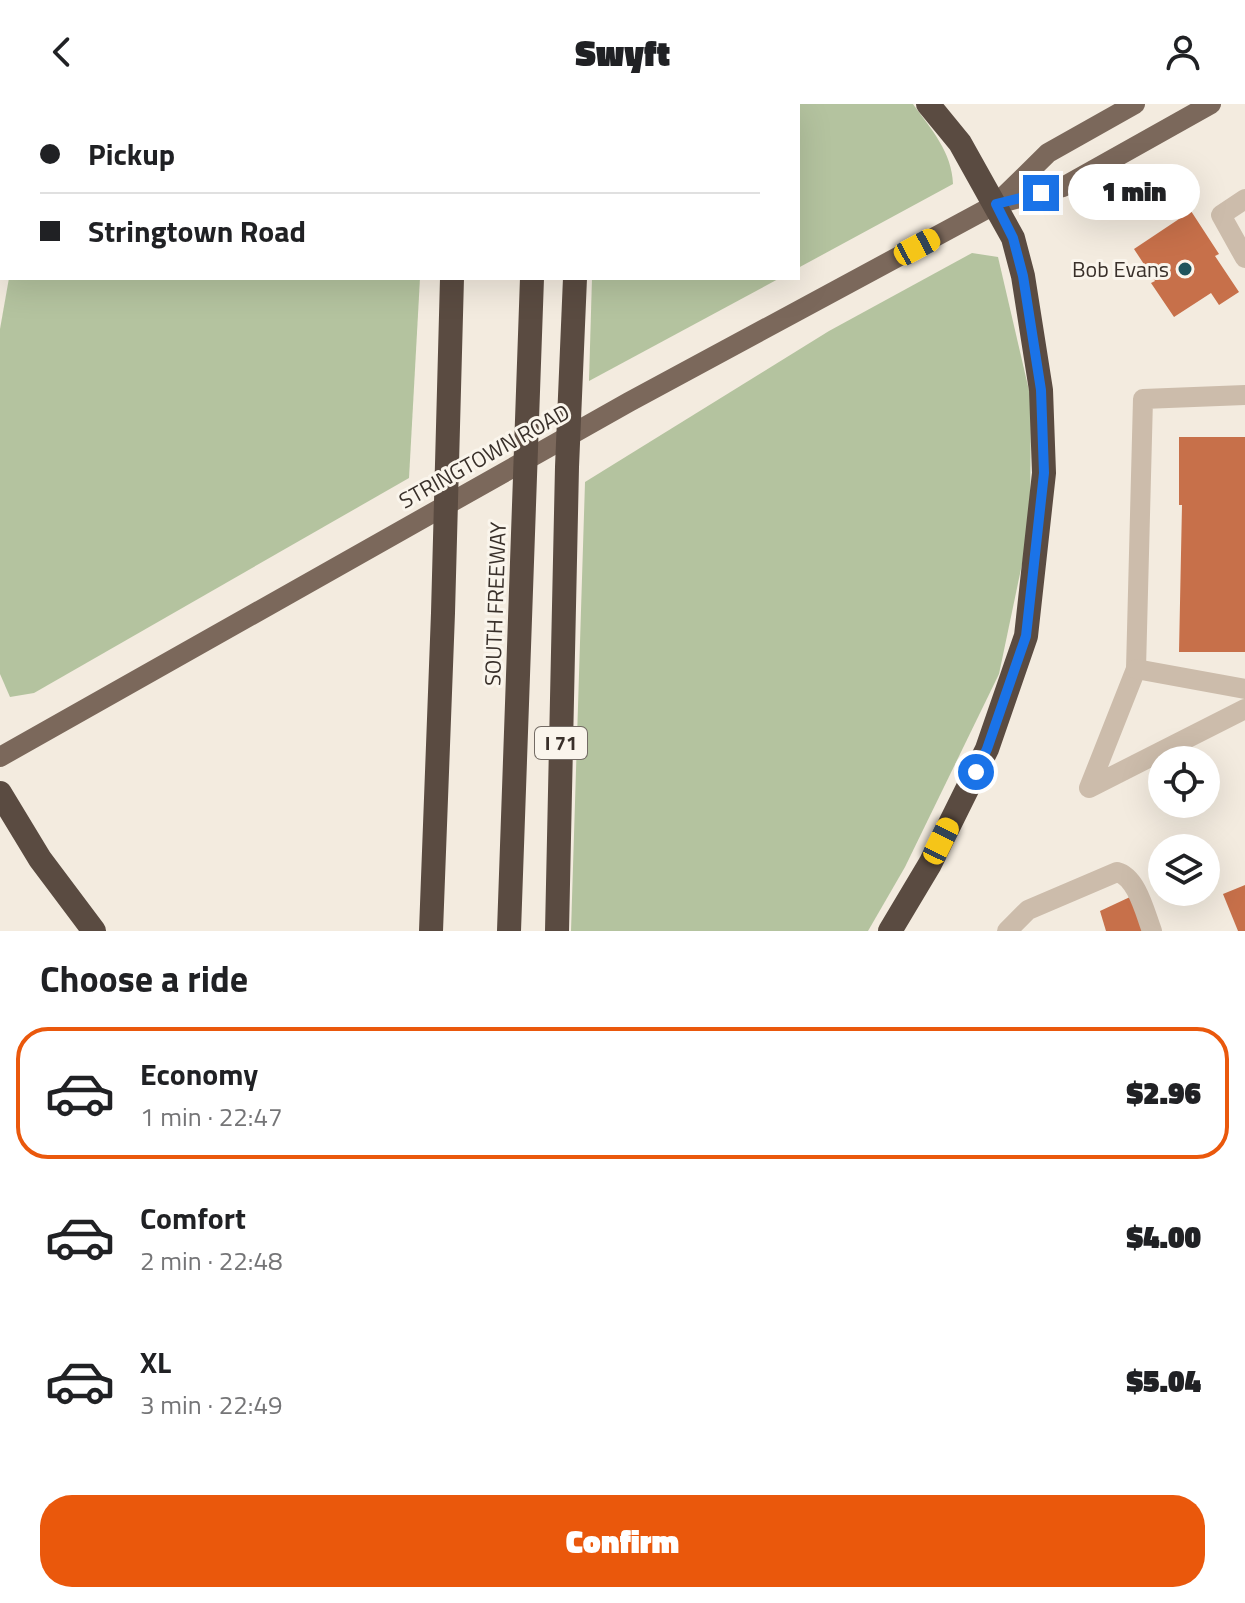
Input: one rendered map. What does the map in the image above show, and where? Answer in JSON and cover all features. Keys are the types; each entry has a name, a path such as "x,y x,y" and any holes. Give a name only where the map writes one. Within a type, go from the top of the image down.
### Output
{"highway":[{"path":"890,931 930,864 987,749 1026,636 1044,473 1041,390 1023,276 1013,238 960,143 928,104"},
{"path":"431,931 452,280"},
{"name":"SOUTH FREEWAY","path":"509,931 532,280"},
{"name":"I 71","path":"557,931 567,467 575,280"},
{"path":"0,793 40,859 94,931"}],"main road":[{"name":"STRINGTOWN ROAD","path":"996,204 1048,153 1135,104"},
{"name":"STRINGTOWN ROAD","path":"0,757 629,402 996,204 1063,187 1211,104"}],"lane":[{"path":"1245,199 1221,215 1245,258"},
{"path":"1245,395 1143,399 1136,669 1089,788 1245,709"},
{"path":"1136,669 1245,689"},
{"path":"1007,931 1028,910 1117,872 1124,874 1133,885 1152,931"}],"green space":[{"path":"800,104 913,104 945,151 953,184 800,267"},
{"path":"972,253 998,257 1031,399 1030,526 999,674 905,867 868,931 571,931 585,482 829,331"},
{"path":"9,280 420,280 409,478 34,693 10,697 0,674 0,329"},
{"path":"592,280 776,280 589,381"}],"building":[{"name":"Bob Evans","path":"1191,211 1239,292 1219,305 1211,293 1174,317 1151,283 1155,281 1134,249"},
{"path":"1179,437 1245,437 1245,652 1179,652 1182,505 1179,505"},
{"path":"1245,885 1245,931 1238,931 1223,894"},
{"path":"1130,897 1144,931 1106,931 1100,911"}],"place":[{"name":"Bob Evans","path":"1185,269"}],"route":[{"path":"976,772 1026,636 1044,473 1041,390 1023,276 1013,238 996,204 1041,193"}]}
